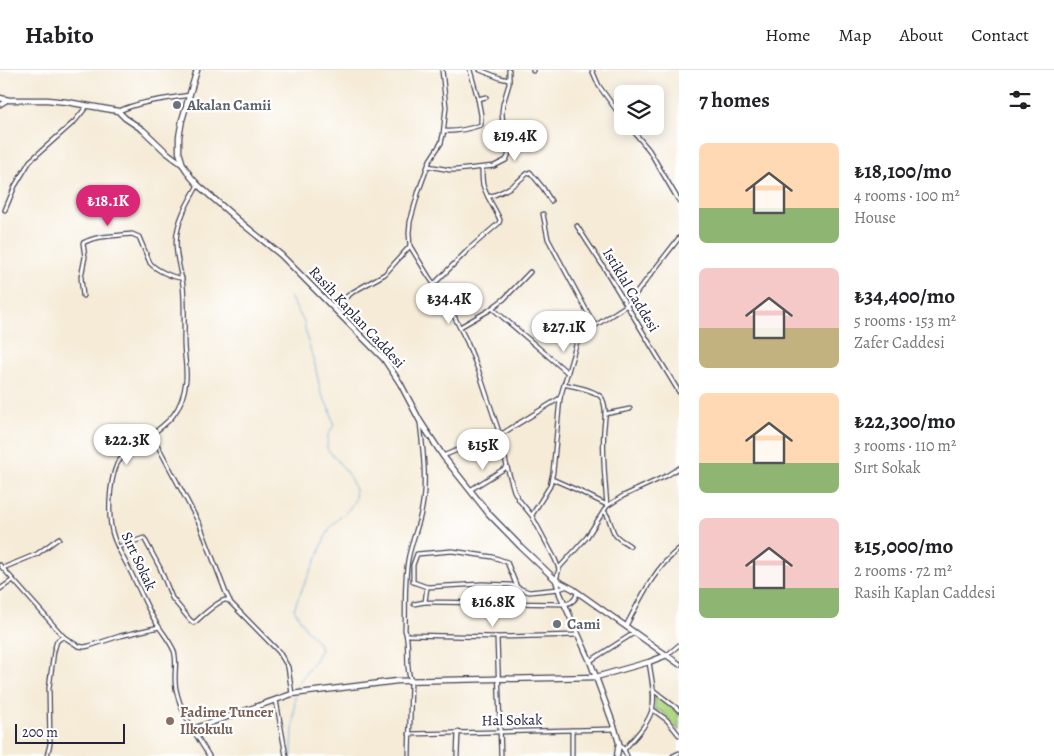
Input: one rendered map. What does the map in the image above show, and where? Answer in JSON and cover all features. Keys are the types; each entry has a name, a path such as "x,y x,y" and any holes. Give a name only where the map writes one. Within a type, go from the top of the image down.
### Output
{"street":[{"name":"Rasih Kaplan Caddesi","path":"197,70 182,120 179,152 183,165 198,186 281,255 384,359 443,456 505,532 556,580 568,586 679,664"},
{"path":"442,70 446,107 444,131 441,143 428,166 419,190 410,222 410,246 448,304 460,327 480,372 500,435 516,497 532,516 559,569"},
{"path":"444,131 452,132 482,126 478,99 470,70"},
{"path":"480,70 509,80"},
{"path":"428,166 450,170 482,168 494,166 506,160 510,146 502,128 502,120 509,70"},
{"path":"592,70 599,86 614,107"},
{"path":"0,98 9,100 48,100 118,111 145,102 190,95"},
{"path":"478,99 486,97"},
{"path":"0,105 9,100"},
{"path":"5,210 15,186 30,161 75,120 87,106"},
{"path":"118,111 183,165"},
{"path":"636,135 649,150 679,201"},
{"path":"434,284 470,248 499,223 498,214 482,183 482,168"},
{"path":"488,197 511,186 530,172 551,201"},
{"name":"Sırt Sokak","path":"198,186 185,207 176,235 177,259 182,278 185,308 186,379 184,392 174,416 121,458 113,477 110,507 114,538 154,621 170,642 174,651 177,694 183,710 209,756"},
{"path":"543,214 548,238 595,326"},
{"name":"Istiklal Caddesi","path":"577,226 679,392"},
{"path":"83,296 81,280 85,257 83,245 86,241 98,238 136,235 139,237 153,266 174,277 182,278"},
{"path":"532,516 547,492 552,479 560,398 579,338 627,305 679,238"},
{"path":"334,308 353,292 385,274 410,246"},
{"path":"460,327 504,299 530,272"},
{"path":"492,308 568,373"},
{"path":"564,384 592,392 600,396 604,404 605,414 602,443 607,506"},
{"path":"443,456 500,435 560,398"},
{"path":"605,414 630,409"},
{"path":"409,756 411,681 406,665 407,635 405,630 408,561 421,516 424,496 423,449 420,421"},
{"path":"152,435 200,526 230,602 279,652 288,667 292,694"},
{"path":"470,490 507,467"},
{"path":"617,756 618,743 615,729 590,661 556,580 559,569 586,537 607,506 679,468"},
{"path":"552,479 607,506"},
{"path":"604,511 608,515 614,533 630,546"},
{"path":"59,538 37,554 2,566 64,637 78,646 84,647 159,627"},
{"path":"118,547 144,538 160,568 172,598 194,623 218,604 227,600 230,602"},
{"path":"626,626 653,576 679,550"},
{"path":"517,587 507,562 494,557 452,551 418,554 413,565 413,582 427,587 482,584 511,585 529,592 559,589 568,586"},
{"path":"0,589 14,580"},
{"path":"425,602 427,587"},
{"path":"414,604 425,602 565,604 574,601 577,593"},
{"path":"590,661 634,633"},
{"path":"407,635 497,637 579,635"},
{"path":"47,756 50,744 49,688 54,651 57,642 64,637"},
{"path":"497,637 501,756"},
{"path":"193,729 292,694 397,681 596,677 667,656 679,645"},
{"path":"624,750 646,723 652,709 649,662"},
{"path":"652,689 679,710"},
{"path":"276,700 286,756"},
{"path":"652,709 667,720 679,735"},
{"name":"Hal Sokak","path":"409,734 615,729"},
{"path":"572,730 572,756"},
{"path":"457,756 458,732"},
{"path":"618,743 627,756"},
{"path":"673,756 679,754"}],"green space":[{"path":"655,693 679,712 679,731 663,712 655,710"}],"waterway":[{"path":"290,297 304,322 321,393 330,410 334,425 328,435 327,449 351,479 355,492 355,498 351,507 333,524 328,532 294,609 321,649 296,687 295,692"},
{"path":"292,756 295,696"}],"place":[{"name":"Akalan Camii","path":"177,105"},
{"name":"Cami","path":"557,624"},
{"name":"Fadime Tuncer Ilkokulu","path":"170,721"}]}
